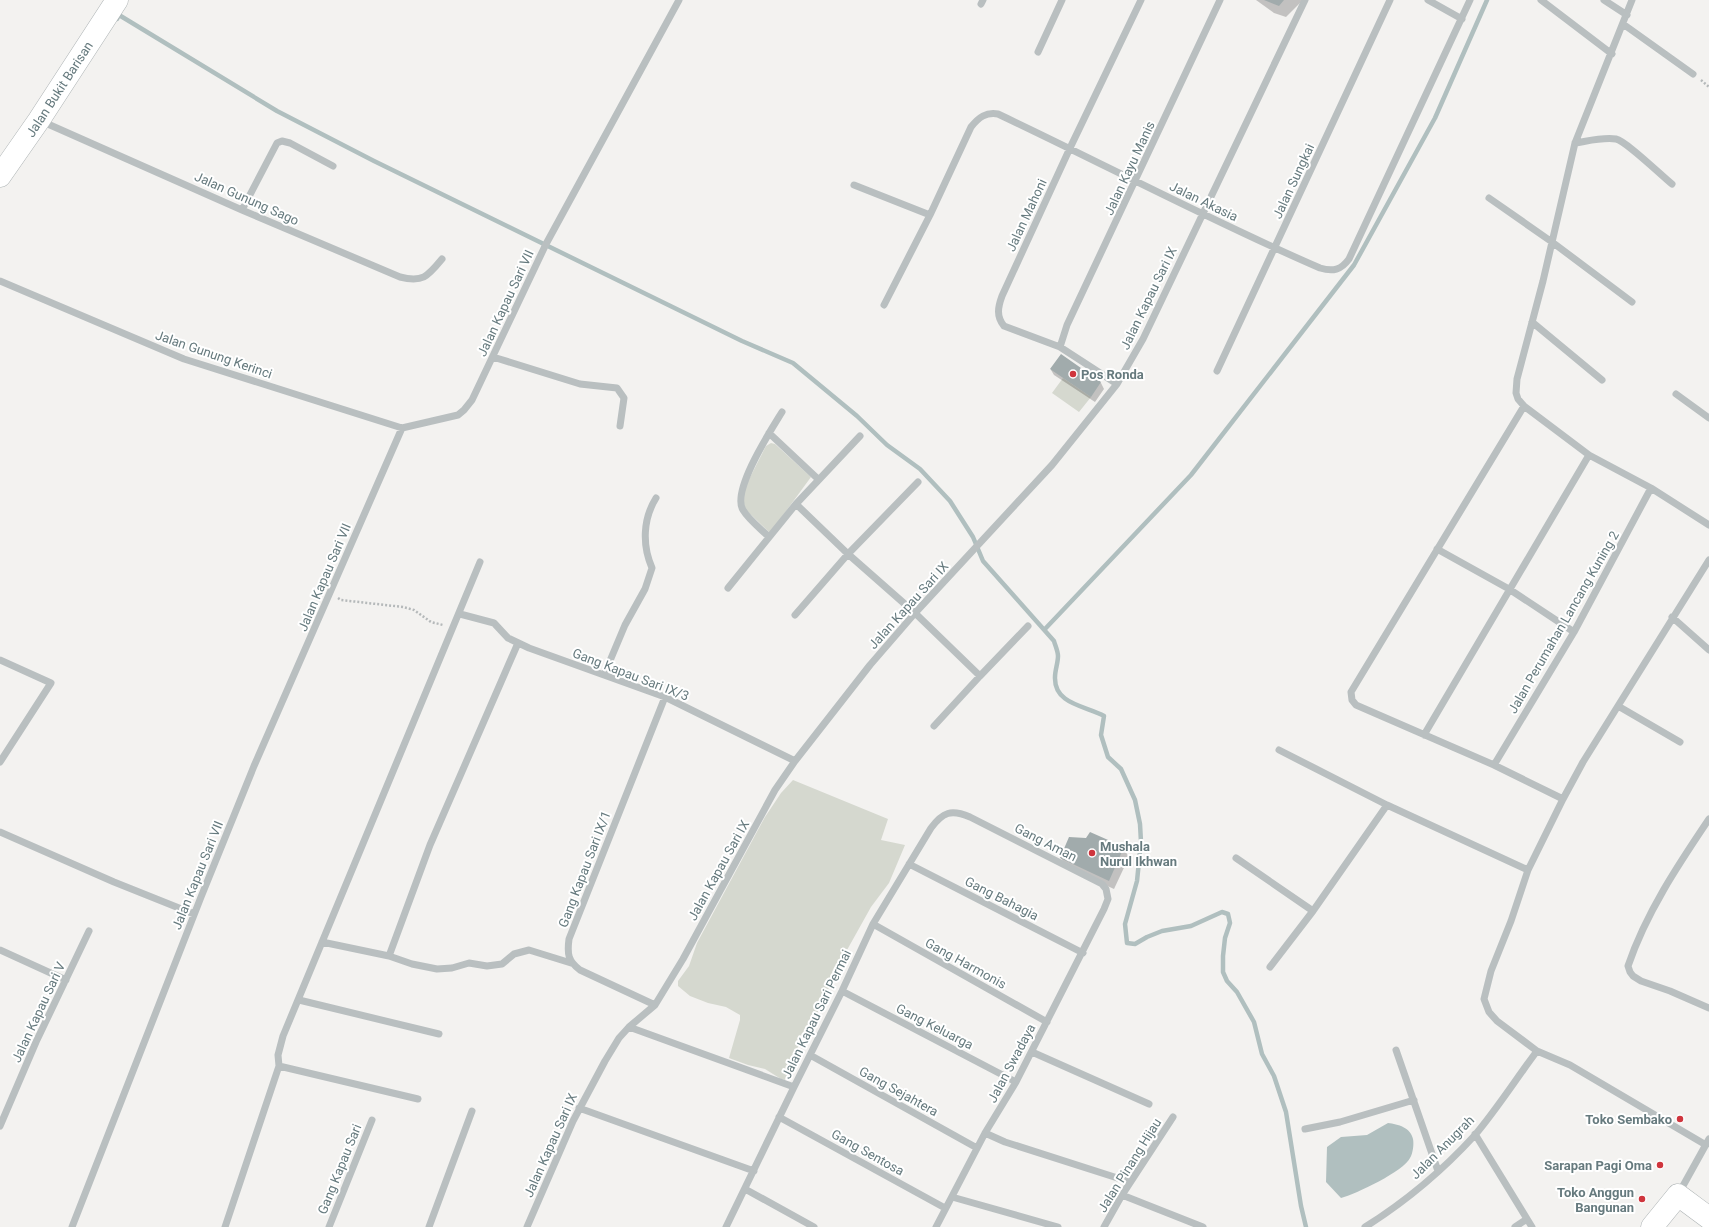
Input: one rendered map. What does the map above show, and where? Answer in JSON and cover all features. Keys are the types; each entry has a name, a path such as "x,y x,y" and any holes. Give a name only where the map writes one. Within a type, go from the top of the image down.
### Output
{"main road":[{"name":"Jalan Bukit Barisan","path":"0,176 39,120 117,0"},
{"path":"1652,1227 1678,1195 1709,1218"}],"street":[{"name":"Jalan Kapau Sari VII","path":"72,1227 194,914 254,766 402,428 458,415 472,400 546,244 679,0"},
{"path":"1038,52 1062,0"},
{"name":"Jalan Mahoni","path":"1117,384 1060,347 1004,326 1000,320 998,310 1002,296 1070,148 1141,0"},
{"name":"Jalan Kayu Manis","path":"1060,347 1067,326 1220,0"},
{"name":"Jalan Kapau Sari IX","path":"527,1227 579,1108 605,1060 619,1038 629,1027 655,1005 683,959 776,790 794,761 870,665 915,613 1052,465 1117,384 1143,339 1305,0"},
{"name":"Jalan Sungkai","path":"1217,371 1390,0"},
{"path":"1428,0 1462,19"},
{"name":"Jalan Akasia","path":"884,305 930,215 971,126 983,115 990,113 998,114 1070,148 1274,248 1327,270 1340,269 1349,259 1470,0"},
{"path":"1541,0 1612,54"},
{"path":"1604,0 1626,15"},
{"path":"1632,0 1612,54 1591,101 1575,143 1516,387 1518,399 1524,406 1589,455 1651,488 1709,525"},
{"path":"1623,24 1693,74"},
{"name":"Jalan Gunung Sago","path":"39,120 242,210 400,277 410,279 428,276 442,259"},
{"path":"1575,143 1617,139 1646,160 1672,184"},
{"path":"242,210 278,143 282,141 290,142 333,166"},
{"path":"854,185 930,215"},
{"path":"1489,198 1552,242 1632,302"},
{"name":"Jalan Gunung Kerinci","path":"0,281 184,359 402,428"},
{"path":"1532,322 1602,380"},
{"path":"493,357 580,384 617,388 624,398 620,426"},
{"path":"1676,394 1709,418"},
{"path":"1524,406 1355,686 1351,697 1356,705 1494,765 1563,799"},
{"path":"769,537 742,510 740,494 743,484 768,433 782,412"},
{"path":"768,433 818,479"},
{"path":"728,588 796,504 860,436"},
{"path":"1424,735 1589,455"},
{"path":"795,615 848,554 918,482"},
{"name":"Jalan Perumahan Lancang Kuning 2","path":"1494,765 1574,632 1651,488"},
{"path":"604,675 625,626 645,589 652,568 647,558 646,528 648,510 656,498"},
{"path":"796,504 848,554 915,613 980,676"},
{"path":"1437,549 1509,589 1574,632"},
{"path":"1678,1195 1707,1142 1570,1066 1537,1051 1497,1021 1489,1012 1484,999 1491,970 1511,921 1528,870 1563,799 1583,762 1672,617 1709,560"},
{"path":"225,1227 279,1066 278,1055 284,1036 460,614 480,562"},
{"name":"Gang Kapau Sari IX/3","path":"460,614 494,624 508,638 518,643 664,697 794,761"},
{"path":"1672,617 1709,650"},
{"path":"934,726 1028,626"},
{"path":"389,956 430,845 518,643"},
{"path":"0,660 51,684 0,762"},
{"name":"Gang Kapau Sari IX/1","path":"571,963 567,950 569,939 664,697"},
{"path":"1618,706 1680,742"},
{"path":"1279,750 1387,805 1528,870"},
{"path":"1270,967 1313,911 1387,805"},
{"name":"Gang Aman","path":"939,818 945,814 964,814 1102,884 1107,893 1108,899 1104,909"},
{"name":"Jalan Kapau Sari Permai","path":"726,1227 842,991 873,924 939,818"},
{"path":"1709,819 1678,865 1652,912 1628,966 1633,976 1641,981 1670,991 1709,1008"},
{"path":"0,832 114,882 194,914"},
{"path":"1236,858 1313,911"},
{"name":"Gang Bahagia","path":"910,864 1083,953"},
{"name":"Jalan Swadaya","path":"936,1227 985,1133 1016,1082 1032,1052 1104,909"},
{"name":"Gang Harmonis","path":"873,924 1047,1022"},
{"name":"Jalan Kapau Sari V","path":"0,1126 36,1042 89,931"},
{"path":"322,942 389,956 412,964 437,969 452,968 469,963 487,966 502,964 514,954 529,950 571,963 580,970 600,981 655,1005"},
{"path":"0,950 66,980"},
{"name":"Gang Keluarga","path":"842,991 1016,1082"},
{"path":"299,1000 439,1034"},
{"path":"629,1027 794,1087"},
{"path":"1396,1050 1438,1171"},
{"name":"Jalan Anugrah","path":"1365,1227 1388,1212 1438,1171 1475,1134 1537,1051"},
{"name":"Jalan Pinang Hijau","path":"1032,1052 1149,1104"},
{"name":"Gang Sejahtera","path":"810,1055 977,1148"},
{"path":"279,1066 418,1099"},
{"path":"1305,1129 1340,1122 1414,1100"},
{"path":"579,1108 754,1171"},
{"path":"429,1227 472,1111"},
{"name":"Gang Sentosa","path":"779,1117 945,1208"},
{"name":"Jalan Pinang Hijau","path":"1104,1227 1130,1182 1173,1117"},
{"name":"Gang Kapau Sari","path":"329,1227 372,1120"},
{"path":"985,1133 1005,1142 1130,1182"},
{"path":"1475,1134 1526,1220 1532,1227"},
{"path":"745,1189 814,1227"},
{"path":"1122,1195 1203,1227"},
{"path":"952,1197 1058,1227"},
{"path":"1515,1227 1526,1220"}],"path":[{"path":"330,593 341,600 403,607 414,610 432,622 454,628"}],"shaded area":[{"path":"1063,378 1091,397 1079,412 1052,393"},
{"path":"771,443 775,444 811,477 770,533 744,508 742,493 766,446"},
{"path":"793,780 888,819 881,840 905,845 889,883 871,907 842,959 816,1016 794,1054 790,1072 785,1080 765,1069 729,1058 740,1020 740,1015 726,1007 708,1003 690,996 678,986 678,981 689,966 697,943 765,817 781,793"},
{"path":"1388,1123 1404,1127 1412,1135 1413,1146 1410,1158 1399,1169 1389,1175 1368,1187 1341,1198 1326,1182 1327,1147 1341,1137 1367,1135"}],"building":[{"path":"1264,0 1284,0 1279,6"},
{"name":"Pos Ronda","path":"1061,354 1101,382 1091,397 1050,369"},
{"name":"Mushala Nurul Ikhwan","path":"1090,832 1124,847 1109,881 1060,858 1069,837 1086,838"}],"waterway":[{"path":"1045,629 1191,475 1354,265 1435,118 1487,0"},
{"path":"117,19 119,15 277,111 374,161 742,341 793,363 857,416 887,445 920,469 950,501 973,537 983,561 1054,641 1058,656 1055,677 1056,686 1060,694 1073,703 1104,716 1101,735 1108,757 1121,769 1135,800 1140,824 1141,842 1137,881 1125,924 1127,943 1135,944 1162,931 1191,926 1222,912 1228,914 1230,923 1225,938 1223,972 1227,981 1237,992 1254,1022 1262,1054 1274,1076 1286,1112 1301,1206 1306,1227"}],"place":[{"name":"Pos Ronda","path":"1073,374"},
{"name":"Mushala Nurul Ikhwan","path":"1092,853"},
{"name":"Toko Sembako","path":"1680,1119"},
{"name":"Sarapan Pagi Oma","path":"1660,1165"},
{"name":"Toko Anggun Bangunan","path":"1642,1199"}]}
